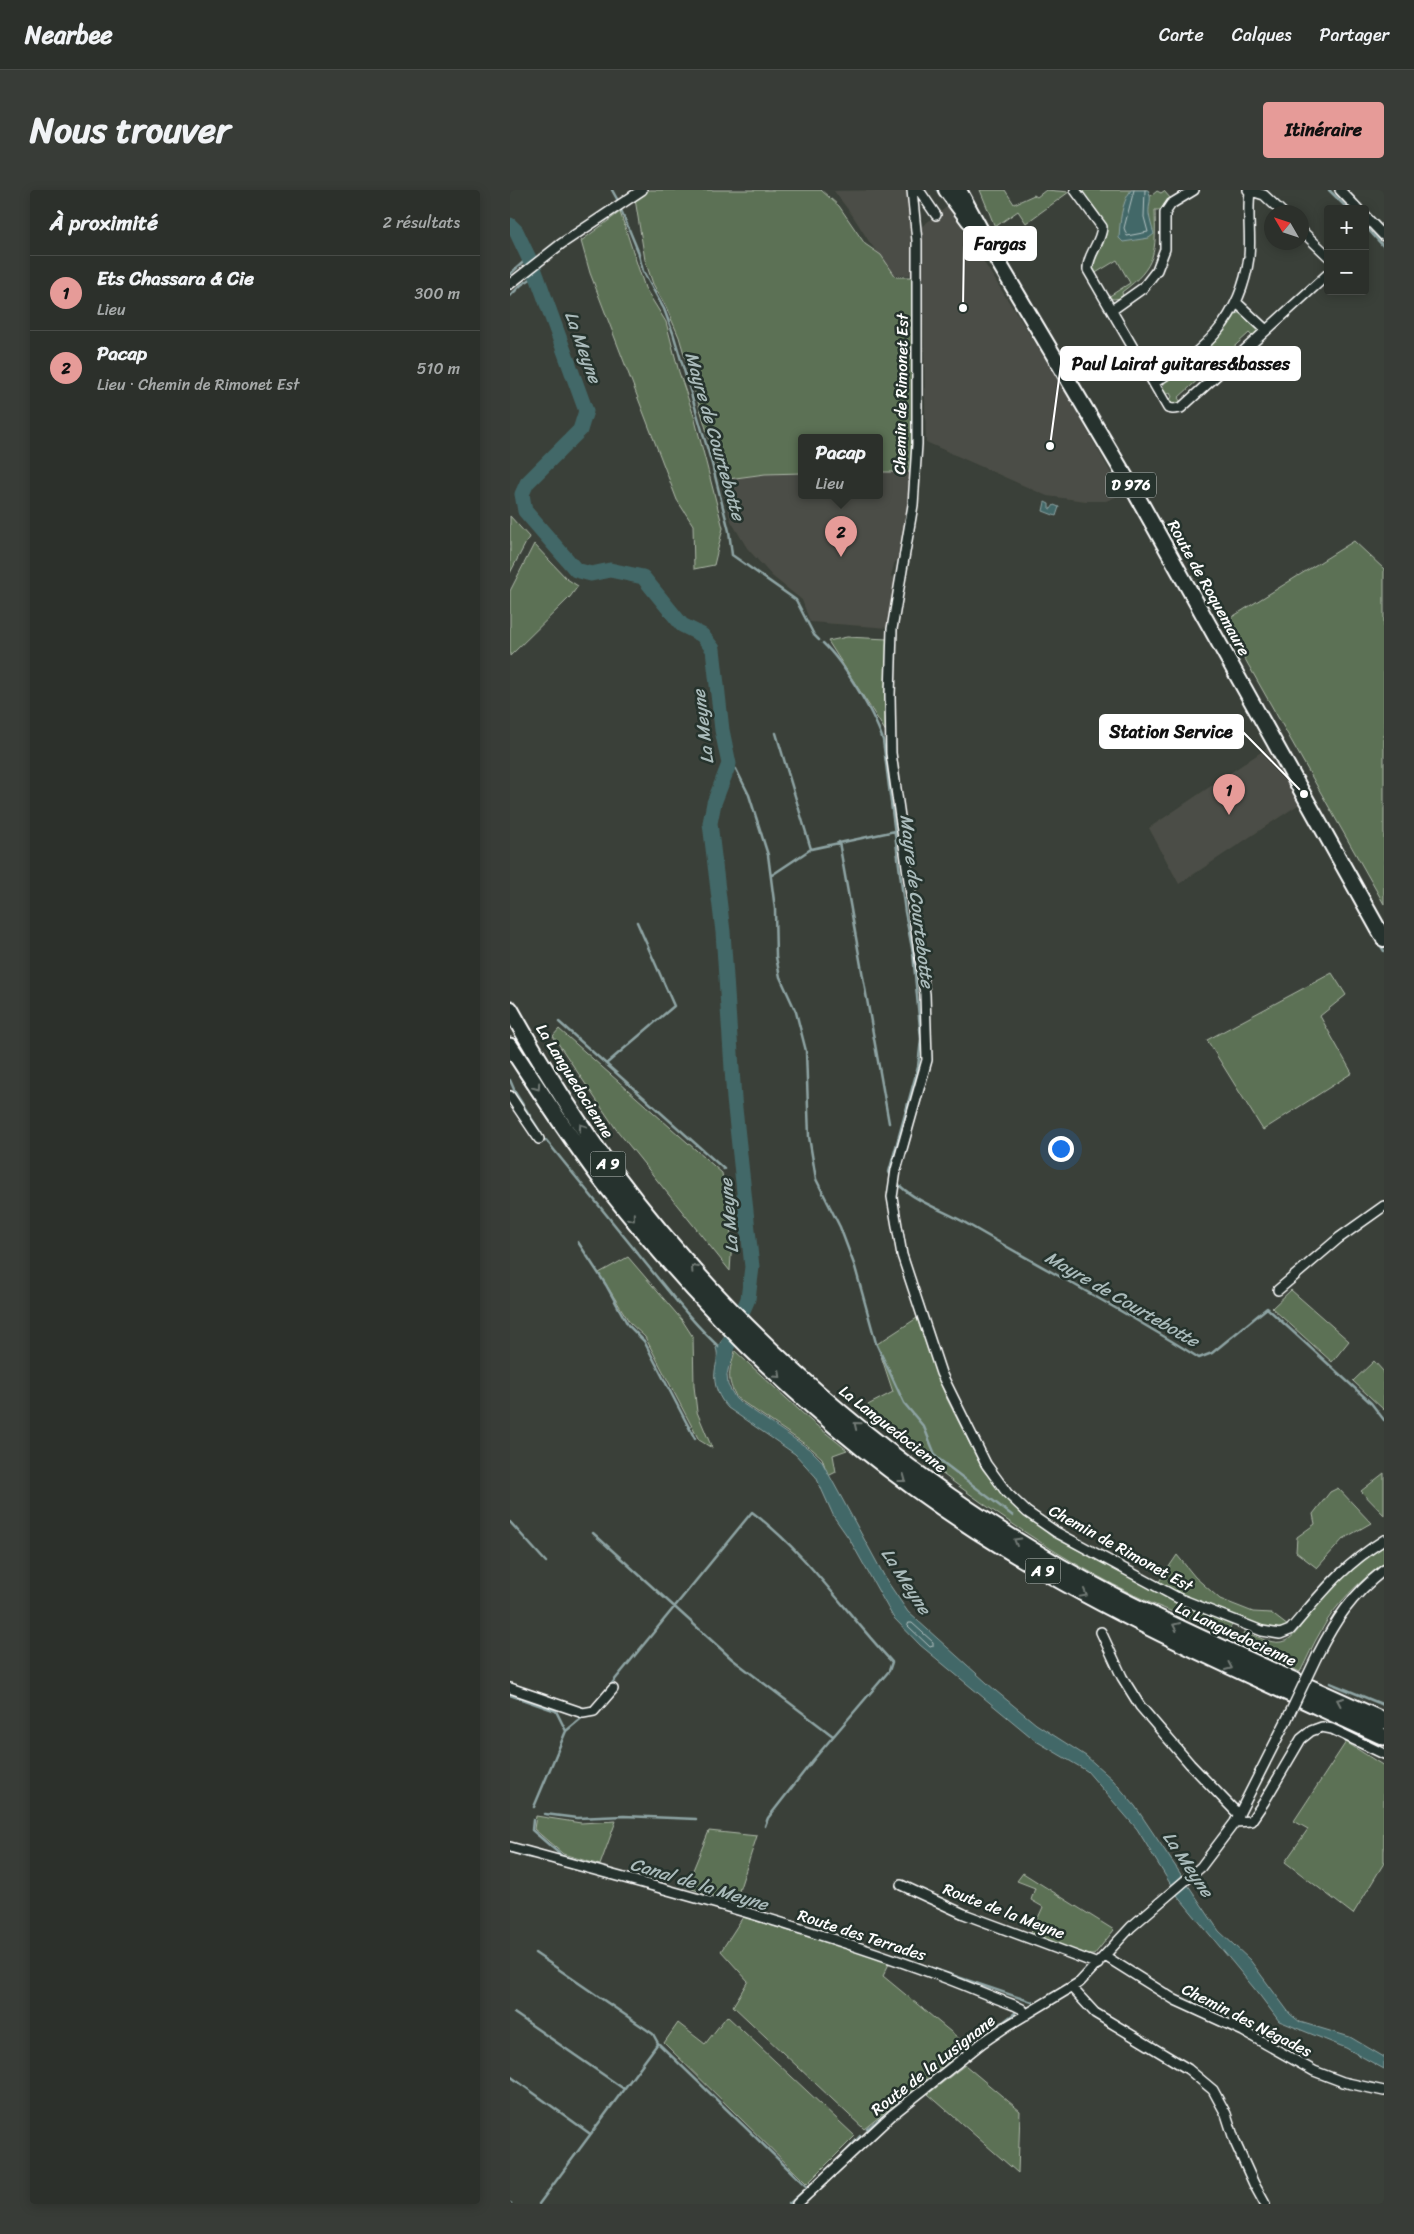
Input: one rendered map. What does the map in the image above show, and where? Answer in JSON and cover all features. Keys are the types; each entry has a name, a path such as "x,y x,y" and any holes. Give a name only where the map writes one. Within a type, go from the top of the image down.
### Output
{"highway":[{"name":"La Languedocienne","path":"510,1009 573,1114 616,1175 651,1219 748,1326 823,1397 862,1429 912,1469 1010,1536 1115,1596 1384,1721"},
{"name":"La Languedocienne","path":"510,1046 605,1184 684,1280 743,1341 815,1407 866,1450 958,1519 1004,1548 1152,1630 1384,1737"}],"main road":[{"name":"Route de Roquemaure","path":"946,190 996,258"},
{"name":"Route de Roquemaure","path":"959,190 996,258 1138,496 1384,939"}],"street":[{"path":"510,284 527,269 642,190"},
{"name":"Chemin de Rimonet Est","path":"912,190 917,241 917,444 913,505 892,628 890,704 891,753 925,994 926,1060 896,1170 892,1197 902,1255 941,1373 986,1464 1007,1493 1027,1512 1073,1542 1178,1598 1215,1614 1262,1631 1280,1634 1290,1630 1336,1577 1355,1560 1384,1540"},
{"path":"919,190 936,215"},
{"path":"1074,190 1102,228 1101,237 1088,264 1088,270 1168,408 1181,408 1324,278"},
{"path":"1112,310 1143,288 1157,270 1165,249 1165,213 1171,204 1194,190"},
{"path":"1340,190 1354,205"},
{"path":"1154,383 1203,348 1237,304 1248,258 1250,232 1249,191 1264,195 1275,205"},
{"path":"1369,220 1384,236"},
{"path":"1309,238 1324,252"},
{"path":"1237,304 1266,330"},
{"path":"510,1096 539,1139"},
{"path":"1278,1290 1339,1238 1384,1206"},
{"name":"Route de la Lusignane","path":"797,2204 892,2115 982,2043 1072,1988 1098,1964 1131,1927 1187,1880 1212,1854 1237,1818 1335,1620 1346,1606 1384,1570"},
{"path":"1101,1632 1122,1677 1140,1706 1237,1818 1251,1821 1301,1739 1311,1731 1322,1727 1332,1729 1384,1754"},
{"path":"510,1688 583,1713 594,1711 613,1689"},
{"name":"Route des Terrades","path":"510,1847 722,1906 835,1941 939,1976 1014,2005 1022,2009 1026,2015"},
{"name":"Route de la Meyne","path":"901,1885 972,1917 1098,1964"},
{"name":"Chemin des Négades","path":"1105,1956 1175,2000 1243,2031 1314,2071 1343,2082 1384,2091"},
{"path":"1072,1988 1095,2013 1188,2069 1213,2090 1226,2114 1235,2142 1254,2184 1266,2204"}],"shaded area":[{"path":"906,190 909,201 912,275 895,275 834,191"},
{"path":"948,206 1053,371 1123,494 1106,501 1086,501 1047,496 926,442 921,227"},
{"path":"883,472 912,472 911,503 902,552 894,564 891,576 896,581 889,628 810,622 802,600 772,576 747,548 731,521 721,480 765,474 798,473 798,499 883,499"},
{"path":"1270,746 1301,803 1179,884 1149,828"}],"green space":[{"path":"649,190 821,190 839,206 865,244 881,255 896,277 914,277 915,382 912,472 883,472 883,434 798,434 798,473 765,474 721,480 679,337 666,307 653,284 645,260 635,199"},
{"path":"980,190 1005,190 1014,204 1034,195 1037,197 1046,190 1069,192 1026,223 1018,211 995,227"},
{"path":"1079,190 1147,190 1151,196 1157,191 1161,193 1164,191 1171,199 1165,203 1161,210 1155,210 1155,237 1152,257 1142,274 1122,292 1123,298 1113,299 1108,297 1130,283 1117,260 1094,274 1094,263 1104,241 1106,229 1099,213"},
{"path":"620,212 645,288 666,322 679,372 694,416 723,528 714,565 694,569 693,525 677,500 590,273 581,241"},
{"path":"1241,312 1258,329 1253,337 1249,333 1178,398 1181,402 1175,405 1167,400 1172,397 1170,393 1164,396 1163,387 1166,379 1233,315"},
{"path":"510,516 529,537 510,573"},
{"path":"1354,541 1384,569 1384,904 1224,622"},
{"path":"534,544 567,579 578,586 570,597 510,656 510,591"},
{"path":"847,637 887,639 888,735 828,641"},
{"path":"1332,973 1346,995 1320,1016 1352,1073 1263,1130 1207,1040"},
{"path":"559,1029 722,1173 732,1241 730,1271 616,1129 553,1036"},
{"path":"628,1257 682,1320 693,1337 694,1386 697,1412 712,1448 699,1440 645,1337 630,1323 599,1273"},
{"path":"1291,1290 1349,1341 1332,1362 1272,1308"},
{"path":"917,1318 945,1395 983,1470 1009,1502 1051,1536 1155,1591 1232,1625 1227,1633 1153,1604 1113,1585 1037,1540 964,1490 860,1409 893,1392 877,1344"},
{"path":"735,1351 811,1421 847,1450 833,1455 836,1472 828,1476 822,1458 812,1449 737,1398 730,1380 731,1365"},
{"path":"1374,1361 1384,1372 1384,1410 1353,1381"},
{"path":"1384,1473 1384,1515 1361,1491"},
{"path":"1338,1488 1371,1523 1343,1539 1317,1568 1296,1552 1297,1537 1315,1524 1313,1514 1330,1492"},
{"path":"1384,1545 1384,1563 1357,1585 1333,1612 1318,1636 1300,1672 1237,1643 1244,1632 1272,1642 1286,1641 1297,1632 1316,1605 1334,1586 1363,1560"},
{"path":"1177,1555 1195,1577 1220,1599 1253,1612 1271,1613 1288,1626 1274,1630 1264,1628 1188,1599 1158,1583"},
{"path":"1346,1742 1384,1766 1384,1863 1353,1914 1285,1862 1308,1829 1294,1821"},
{"path":"536,1816 581,1823 616,1821 600,1865 563,1854 534,1829"},
{"path":"709,1831 757,1836 735,1903 686,1887"},
{"path":"1023,1873 1114,1930 1094,1955 1088,1955 1034,1936 1031,1933 1043,1907 1031,1900 1035,1888 1017,1881"},
{"path":"743,1917 877,1958 889,1964 883,1976 968,2046 864,2129 733,2006 748,1981 721,1951"},
{"path":"727,2016 855,2136 807,2184 664,2043 678,2023 705,2044"},
{"path":"965,2065 1020,2111 1018,2173 928,2094"}],"water":[{"path":"1131,190 1148,190 1150,222 1154,234 1149,238 1123,242 1119,238 1121,219 1125,201"},
{"path":"1045,502 1049,504 1051,509 1054,505 1059,507 1056,516 1043,511"},
{"path":"724,1338 733,1347 727,1375 728,1385 736,1399 812,1451 821,1460 887,1581 908,1612 996,1691 1036,1724 1086,1756 1113,1780 1135,1806 1182,1876 1171,1885 1137,1829 1087,1771 1036,1741 920,1645 893,1617 850,1540 834,1517 816,1477 795,1454 728,1408 722,1400 717,1391 715,1376 716,1348"},
{"path":"1188,1885 1219,1931 1250,1960 1290,2014 1300,2022 1350,2037 1384,2057 1384,2069 1346,2048 1279,2021 1177,1895"}],"waterway":[{"name":"Mayre de Courtebotte","path":"612,190 617,199"},
{"path":"937,190 950,207"},
{"path":"1329,190 1344,205"},
{"name":"Mayre de Courtebotte","path":"621,210 638,251 643,271 664,309 673,333 712,464 729,531 732,555 796,600 814,635 819,640"},
{"name":"La Meyne","path":"510,225 516,231 535,271 586,411 580,430 527,483 522,494 525,511 576,570 591,574 610,570 643,577 682,625 702,635 713,649 722,730 729,764 714,803 710,823 723,932 734,1099 752,1267 748,1299 727,1347 724,1361"},
{"path":"964,225 986,254"},
{"path":"1369,230 1384,247"},
{"path":"510,274 529,257"},
{"path":"510,296 521,285 537,275"},
{"name":"Mayre de Courtebotte","path":"823,643 858,689 873,716 883,740 905,912 913,953 921,1039 918,1067 889,1172 891,1176"},
{"path":"776,733 811,849"},
{"path":"729,764 736,769 749,795 768,855 775,909 776,957 780,977 796,1012 806,1051 809,1137 816,1179 840,1227 855,1267 876,1343 904,1403 924,1427 936,1457 1013,1516"},
{"path":"772,875 811,849 895,831"},
{"path":"839,842 889,1123"},
{"path":"606,1064 674,1006 637,922"},
{"path":"1379,943 1384,951"},
{"path":"559,1022 724,1169"},
{"path":"510,1080 516,1094 541,1133"},
{"path":"546,1140 673,1297 720,1348"},
{"name":"Mayre de Courtebotte","path":"898,1184 923,1202 969,1225 1114,1307 1199,1358 1212,1353 1267,1308 1371,1403 1384,1420"},
{"path":"578,1242 606,1285 628,1325 644,1341 695,1439"},
{"path":"609,1687 752,1512 772,1528 808,1564 892,1662 889,1671 814,1759 768,1818 765,1826"},
{"path":"510,1522 546,1562"},
{"path":"593,1533 732,1659 833,1736"},
{"path":"1330,1683 1384,1705"},
{"name":"Canal de la Meyne","path":"510,1695 556,1711 566,1731 534,1807"},
{"path":"566,1731 584,1716"},
{"path":"545,1814 577,1818 624,1816 696,1819"},
{"name":"Canal de la Meyne","path":"533,1820 532,1830 562,1856 590,1864"},
{"path":"510,1852 532,1858"},
{"path":"535,1953 653,2034 658,2043"},
{"name":"Canal de la Meyne","path":"908,1960 1032,2002"},
{"path":"514,2013 624,2089"},
{"path":"986,2035 1015,2013"},
{"path":"539,2204 658,2043 808,2188"},
{"path":"867,2129 943,2069"},
{"path":"510,2076 589,2133"},
{"path":"841,2157 860,2136"},
{"path":"789,2204 815,2181"}],"place":[{"name":"Fargas","path":"963,308"},
{"name":"Paul Lairat guitares&basses","path":"1050,446"},
{"name":"Pacap","path":"841,557"},
{"name":"Station Service","path":"1304,794"},
{"name":"Ets Chassara & Cie","path":"1229,815"}]}
